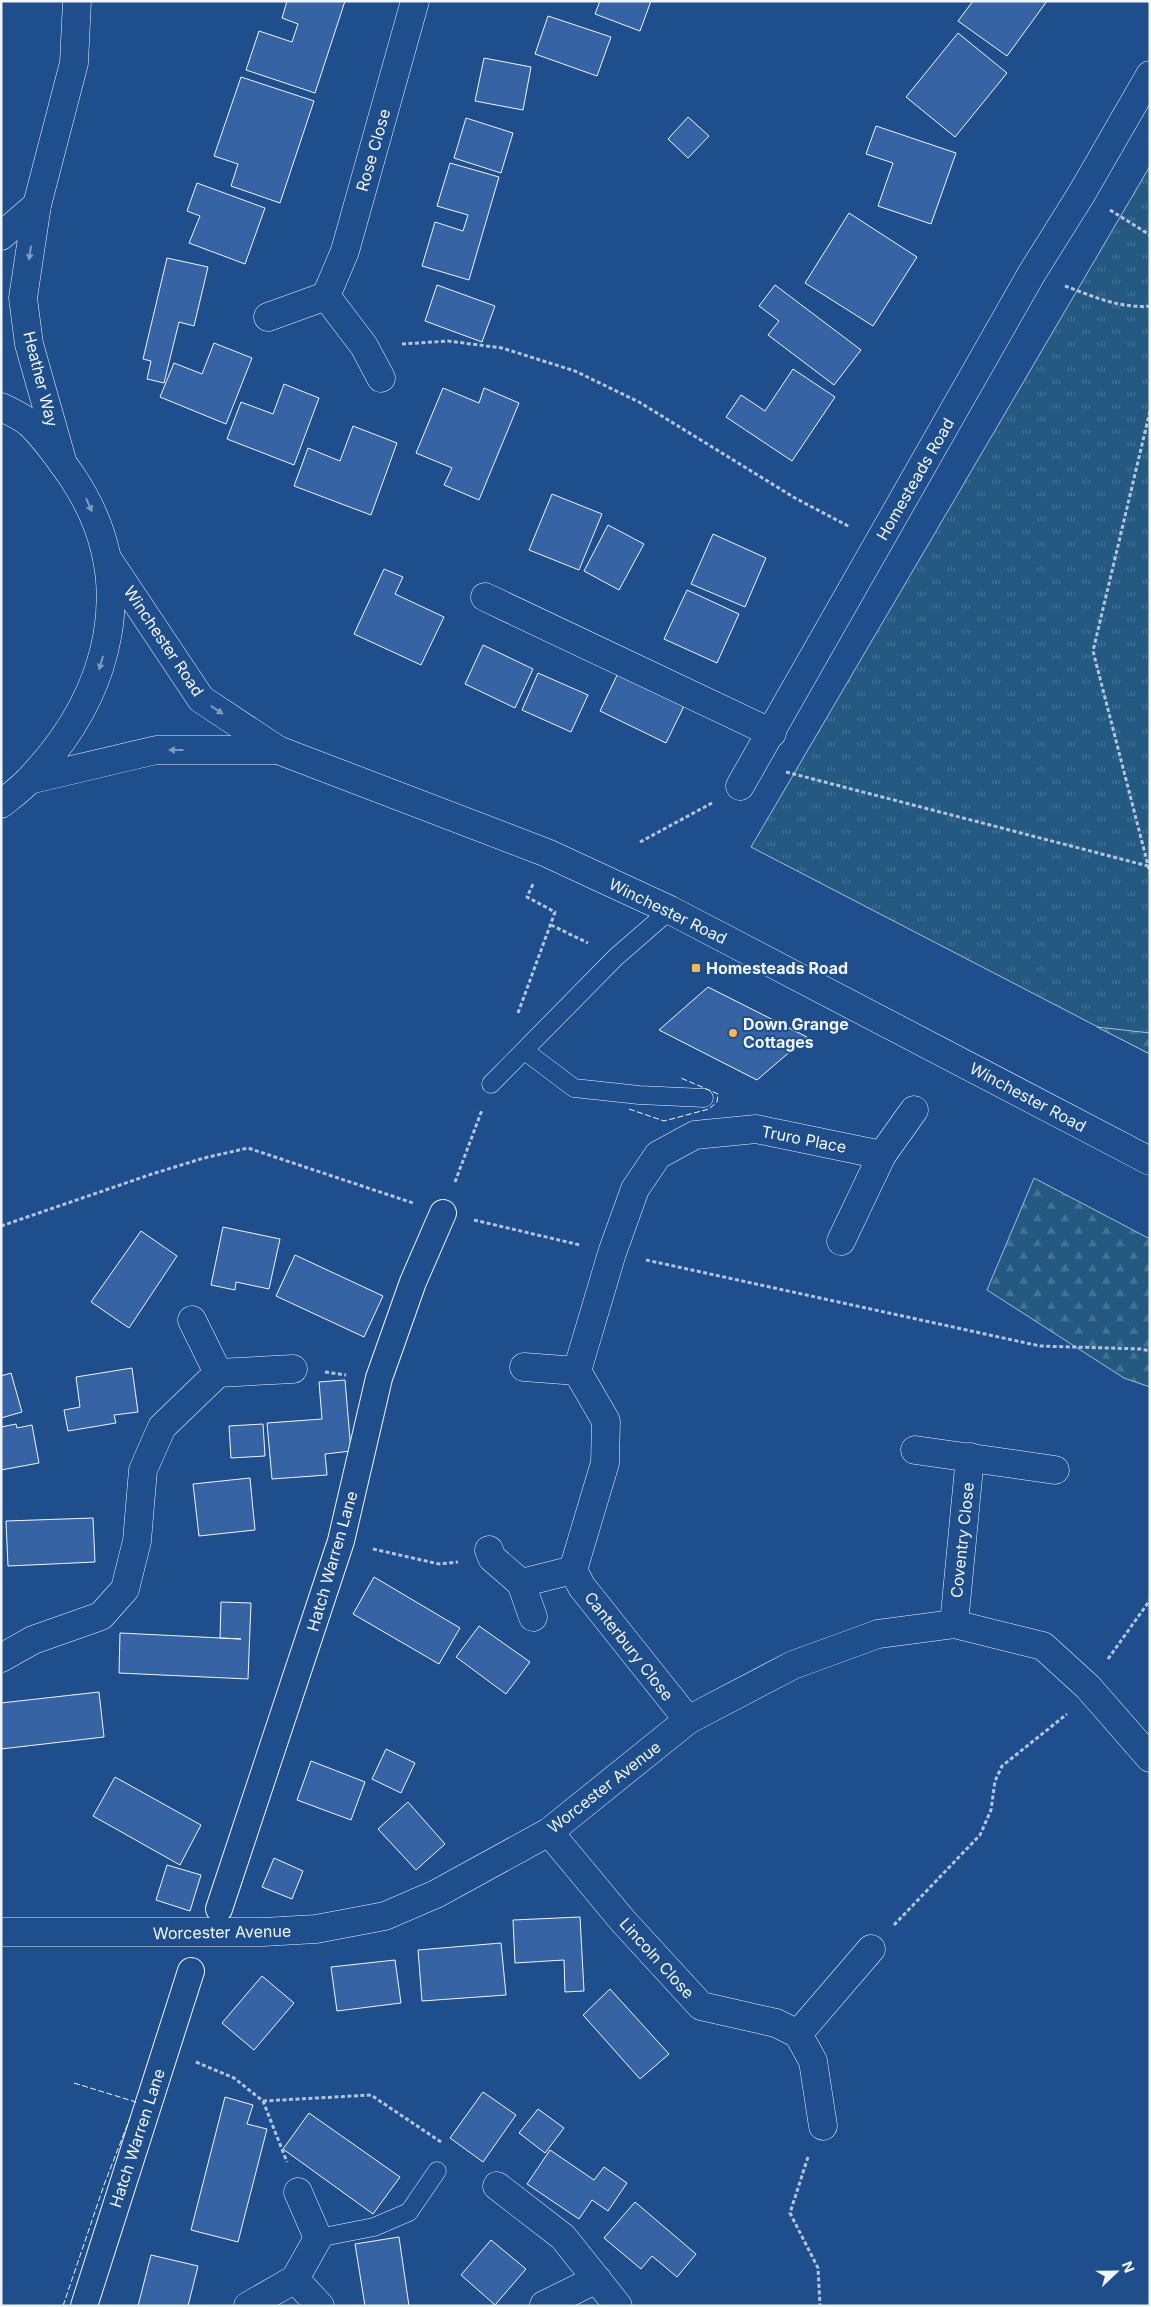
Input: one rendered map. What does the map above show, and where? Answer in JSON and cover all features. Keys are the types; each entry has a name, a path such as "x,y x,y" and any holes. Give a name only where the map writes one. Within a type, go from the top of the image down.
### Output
{"street":[{"name":"Heather Way","path":"63,464 29,344 23,298 37,205 74,63 78,1"},
{"name":"Rose Close","path":"326,296 345,251 415,1"},
{"name":"Homesteads Road","path":"740,786 1032,273 1082,193 1150,75"},
{"path":"1,236 37,205"},
{"path":"268,317 326,296 364,346 381,378"},
{"path":"1,407 28,422 63,464 89,503 107,558 112,599 107,642 96,681 72,725 55,750 30,780 1,804"},
{"name":"Winchester Road","path":"107,558 201,699 278,750 547,853 670,910 1150,1161"},
{"path":"485,597 772,732"},
{"name":"Winchester Road","path":"30,780 156,750 278,750"},
{"path":"841,1241 882,1155 914,1110"},
{"name":"Truro Place","path":"577,1371 612,1253 634,1189 658,1155 695,1136 756,1129 882,1155"},
{"name":"Hatch Warren Lane","path":"219,1909 341,1541 379,1378 413,1282 443,1213"},
{"path":"192,1320 218,1373"},
{"path":"521,1584 573,1570 605,1463 606,1421 577,1371 524,1367"},
{"path":"1,1658 33,1640 101,1616 125,1590 137,1541 143,1470 162,1427 218,1373 293,1369"},
{"path":"916,1450 1055,1470"},
{"name":"Coventry Close","path":"954,1624 970,1457"},
{"path":"491,1554 521,1584 533,1617"},
{"name":"Canterbury Close","path":"573,1570 582,1586 688,1720"},
{"name":"Worcester Avenue","path":"1,1932 175,1933 316,1929 385,1916 436,1894 549,1832 688,1720 793,1665 878,1634 954,1624 1043,1646 1088,1687 1150,1758"},
{"name":"Lincoln Close","path":"549,1832 623,1921 701,2006 776,2023 798,2034"},
{"path":"823,2126 813,2061 798,2034 871,1949"},
{"name":"Hatch Warren Lane","path":"84,2306 191,1971"},
{"path":"497,2186 562,2237 618,2306"},
{"path":"248,2306 295,2279 318,2238 298,2192"},
{"path":"295,2279 320,2306"},
{"path":"544,2305 598,2279"}],"lane":[{"path":"492,1084 616,957 670,910"},
{"path":"525,1051 574,1088 639,1095 704,1098"},
{"path":"318,2238 374,2227 409,2212 438,2171"}],"path":[{"path":"1082,193 1150,235"},
{"path":"1032,273 1113,302 1138,307 1150,306"},
{"path":"364,346 448,341 502,348 575,371 639,402 795,498 879,542"},
{"path":"1150,411 1093,651 1150,873"},
{"path":"754,763 1148,866"},
{"path":"640,842 672,826 740,786"},
{"path":"527,897 555,912"},
{"path":"551,925 616,957"},
{"path":"1,1226 152,1174 204,1158 248,1148 443,1213 585,1246"},
{"path":"638,1258 1040,1346 1141,1349 1150,1351"},
{"path":"293,1369 379,1378"},
{"path":"341,1541 439,1564 491,1554"},
{"path":"871,1949 980,1835 991,1810 995,1781 1002,1766 1065,1718 1150,1600"},
{"path":"164,2054 190,2060 234,2078 263,2101 298,2192"},
{"path":"263,2101 371,2095 447,2147"},
{"path":"820,2306 818,2268 790,2214 809,2156 823,2126"}],"green space":[{"path":"1150,166 1150,1054 751,847"},
{"path":"1097,1027 1150,1033 1150,1054"},
{"path":"1034,1178 1150,1239 1150,1387 1124,1378 987,1290"}],"building":[{"path":"287,1 345,1 315,93 246,70 259,31 292,42 298,24 282,18"},
{"path":"600,1 651,1 640,31 595,14"},
{"path":"973,1 1047,1 1007,56 958,21"},
{"path":"548,16 611,37 597,76 535,54"},
{"path":"958,33 1007,73 955,137 906,97"},
{"path":"484,58 531,67 523,110 475,101"},
{"path":"241,77 314,101 280,203 231,186 238,164 214,156"},
{"path":"688,117 709,136 688,158 668,139"},
{"path":"466,118 513,133 501,173 454,158"},
{"path":"876,126 956,153 931,224 878,206 893,163 866,154"},
{"path":"450,163 499,177 469,280 422,266 435,222 463,231 468,215 437,206"},
{"path":"197,183 265,208 245,264 189,243 200,216 187,211"},
{"path":"849,213 917,257 873,326 805,283"},
{"path":"167,258 208,267 194,326 179,322 164,383 147,379 151,361 143,359"},
{"path":"437,285 495,306 482,342 425,321"},
{"path":"775,285 861,350 834,385 768,335 779,321 759,306"},
{"path":"214,343 252,358 226,424 160,397 174,363 202,374"},
{"path":"793,369 835,397 792,461 726,417 741,395 765,411"},
{"path":"284,384 319,398 294,465 227,439 241,402 273,414"},
{"path":"443,388 479,403 484,388 519,403 479,500 444,485 452,468 416,453"},
{"path":"353,426 397,443 371,515 294,486 308,448 340,461"},
{"path":"552,494 602,514 579,570 529,550"},
{"path":"608,525 644,544 619,590 584,571"},
{"path":"713,534 766,558 745,607 691,584"},
{"path":"384,569 403,577 395,594 444,617 421,665 354,634"},
{"path":"687,590 739,614 717,663 664,639"},
{"path":"483,645 533,669 515,708 465,684"},
{"path":"620,669 686,702 666,743 600,711"},
{"path":"538,673 588,695 571,732 522,710"},
{"name":"Down Grange Cottages","path":"708,987 807,1037 757,1080 659,1030"},
{"path":"223,1227 280,1239 269,1289 236,1282 235,1290 211,1285"},
{"path":"141,1231 177,1256 129,1328 91,1302"},
{"path":"295,1255 383,1296 364,1337 276,1296"},
{"path":"132,1368 138,1412 114,1415 116,1423 68,1431 64,1410 80,1407 76,1377"},
{"path":"11,1373 22,1412 1,1418 1,1376"},
{"path":"345,1380 351,1451 325,1454 327,1475 272,1479 267,1423 322,1419 319,1382"},
{"path":"16,1424 17,1428 32,1425 39,1463 1,1470 1,1427"},
{"path":"263,1424 265,1456 231,1458 229,1426"},
{"path":"250,1478 255,1530 199,1536 193,1484"},
{"path":"93,1518 95,1562 8,1566 6,1521"},
{"path":"374,1577 460,1628 439,1664 353,1614"},
{"path":"221,1602 251,1603 248,1679 119,1673 120,1633 220,1638"},
{"path":"479,1626 530,1662 506,1694 456,1657"},
{"path":"99,1692 104,1737 1,1749 1,1703"},
{"path":"386,1749 415,1763 401,1793 372,1779"},
{"path":"311,1761 365,1782 351,1820 297,1800"},
{"path":"115,1777 201,1825 180,1865 93,1816"},
{"path":"408,1802 445,1844 416,1870 378,1829"},
{"path":"274,1858 303,1871 292,1899 262,1887"},
{"path":"167,1865 201,1875 190,1911 156,1900"},
{"path":"580,1917 584,1991 565,1992 564,1960 515,1963 513,1920"},
{"path":"501,1943 506,1995 422,2001 418,1950"},
{"path":"395,1960 401,2003 337,2011 331,1967"},
{"path":"262,1976 294,2003 254,2050 222,2023"},
{"path":"610,1989 669,2054 640,2079 583,2015"},
{"path":"483,2092 516,2115 483,2162 450,2138"},
{"path":"225,2097 253,2105 247,2124 267,2129 238,2242 191,2230"},
{"path":"538,2109 564,2128 545,2153 519,2133"},
{"path":"309,2113 400,2177 373,2214 283,2149"},
{"path":"550,2150 594,2180 604,2167 627,2183 608,2211 592,2200 579,2219 527,2184"},
{"path":"635,2202 696,2254 677,2277 652,2256 641,2269 604,2238"},
{"path":"399,2237 409,2306 365,2306 355,2244"},
{"path":"491,2240 526,2269 495,2305 461,2275"},
{"path":"151,2255 198,2266 188,2306 138,2306"}],"fence":[{"path":"629,1109 664,1121 709,1109 717,1102 718,1094 681,1078"},
{"path":"74,2083 136,2102 135,2104"},
{"path":"63,2306 104,2185 130,2118"}],"place":[{"name":"Homesteads Road","path":"696,968"},
{"name":"Down Grange Cottages","path":"733,1033"}]}
